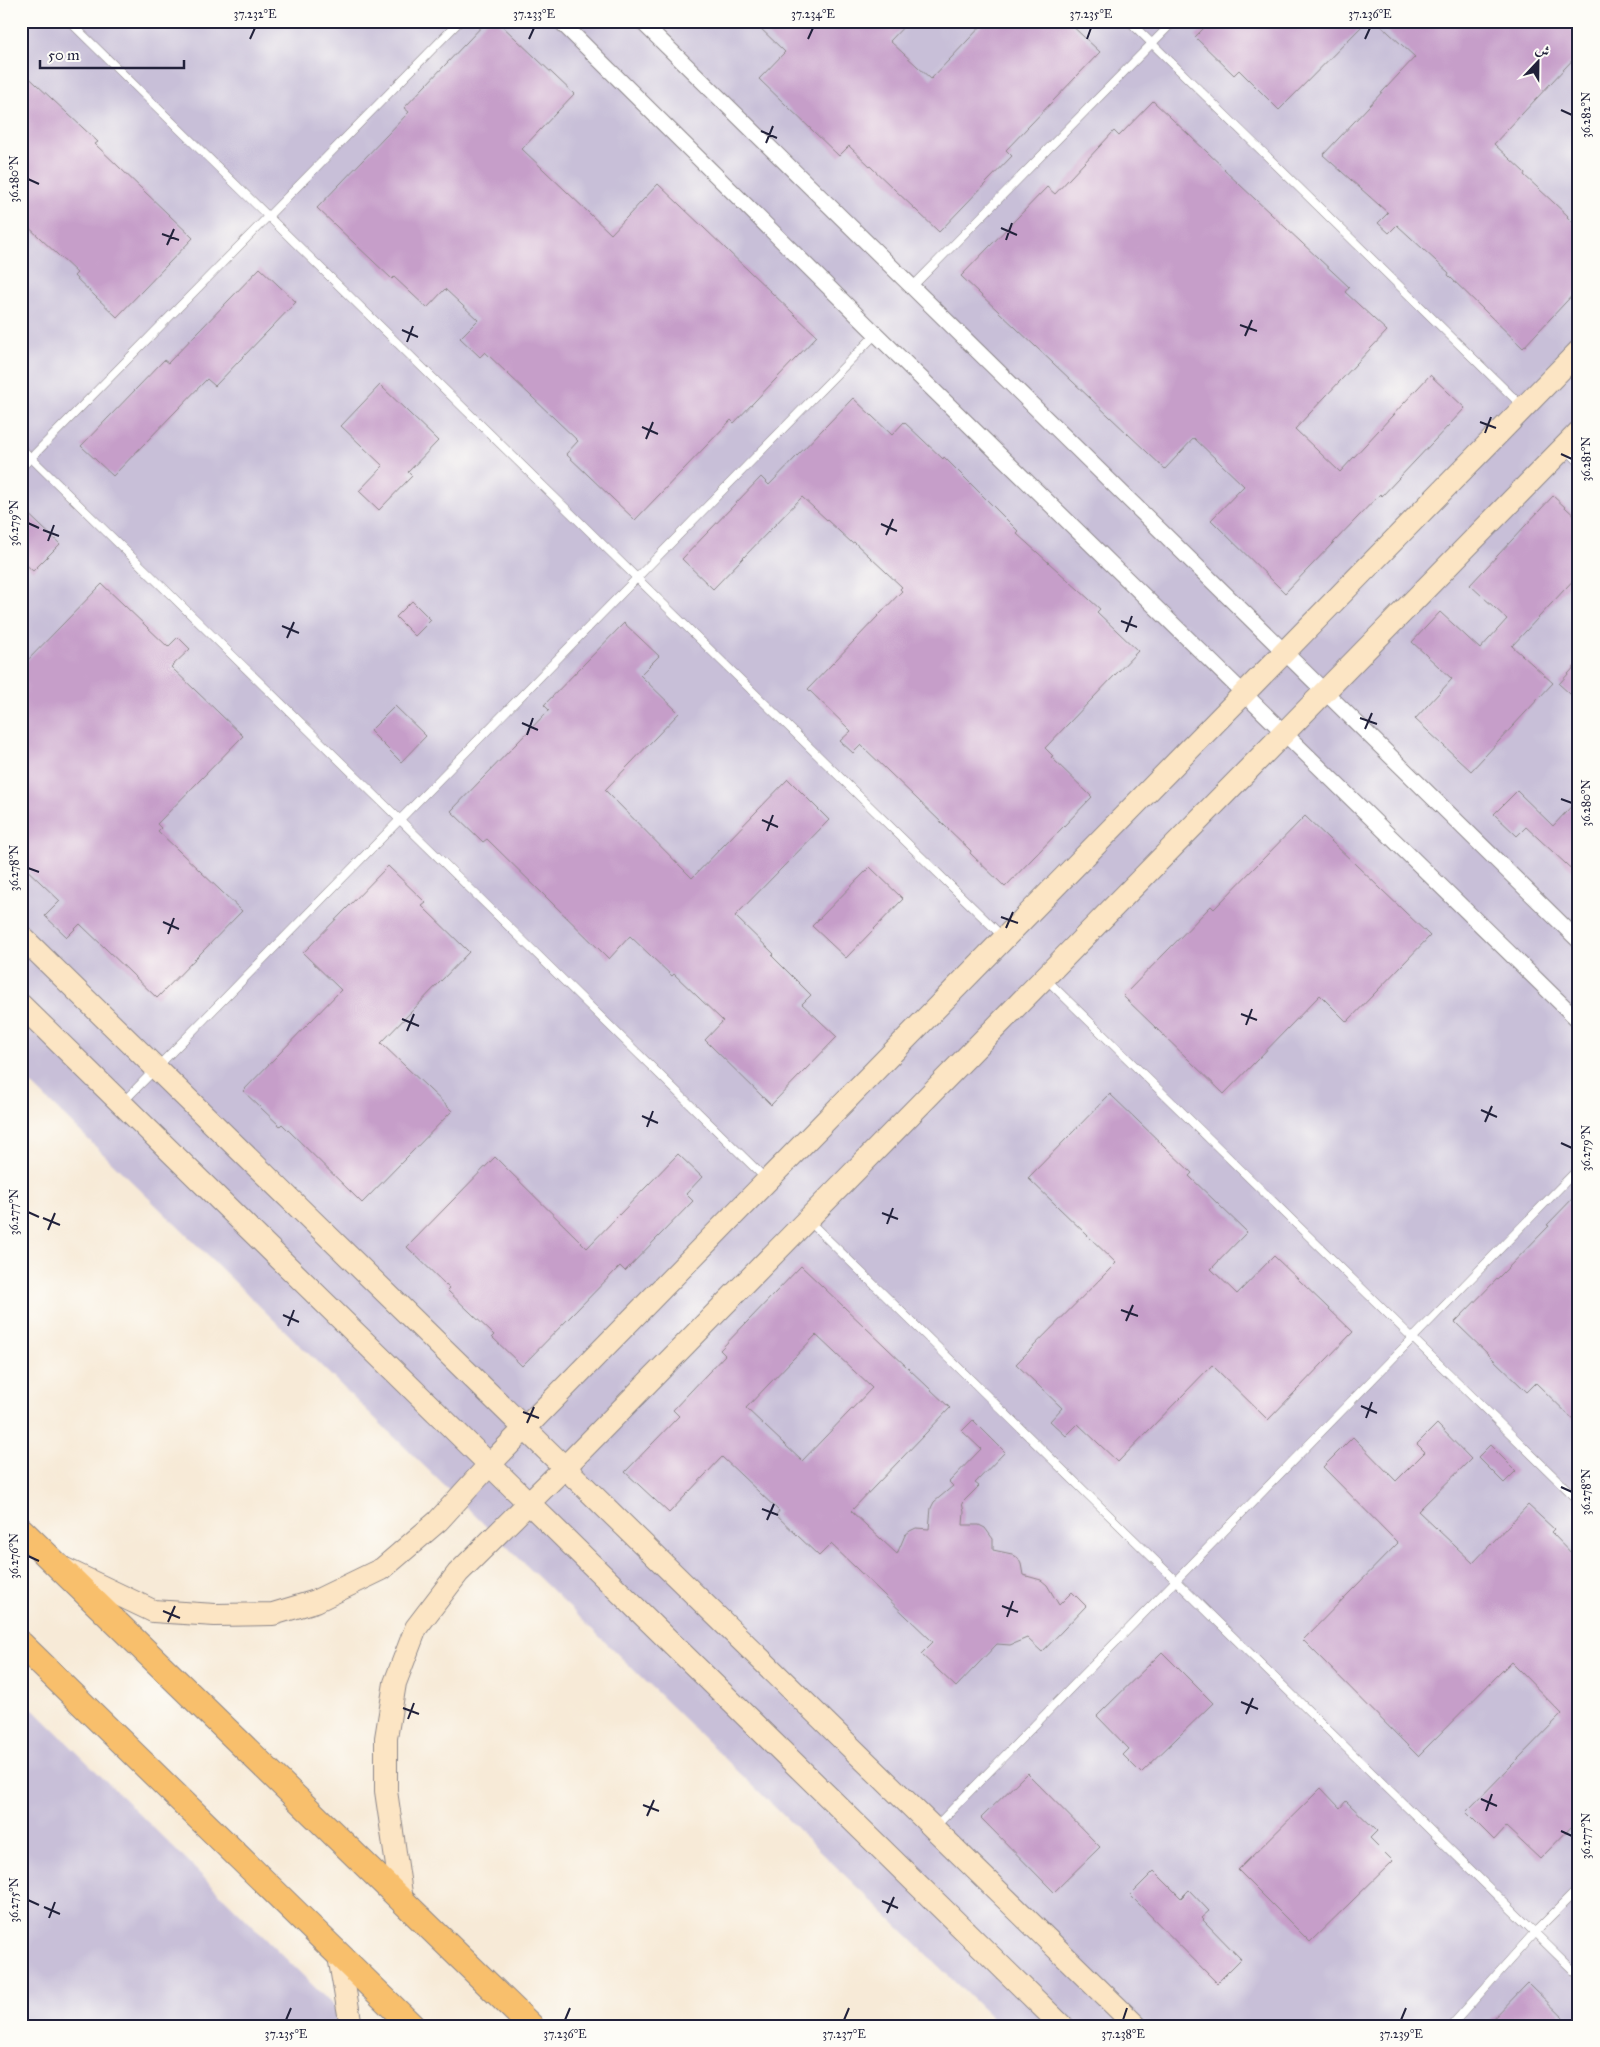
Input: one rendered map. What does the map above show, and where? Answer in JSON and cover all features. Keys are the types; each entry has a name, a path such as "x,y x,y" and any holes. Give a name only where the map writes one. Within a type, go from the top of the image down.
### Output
{"main road":[{"path":"21,1530 531,2026"},
{"path":"21,1644 412,2026"}],"street":[{"path":"560,21 876,334 1579,1021"},
{"path":"641,21 1579,941"},
{"path":"60,1567 153,1611 215,1615 273,1614 316,1601 382,1569 438,1522 525,1428 1579,351"},
{"path":"402,1900 386,1791 386,1738 396,1684 416,1628 458,1573 565,1467 1284,732 1574,447"},
{"path":"21,936 1136,2026"},
{"path":"21,1005 1062,2026"},
{"path":"339,1956 351,2026"}],"lane":[{"path":"69,21 1004,938"},
{"path":"21,468 460,21"},
{"path":"1129,21 1523,408"},
{"path":"912,287 1174,21"},
{"path":"121,1104 876,334"},
{"path":"21,448 768,1180"},
{"path":"1044,978 1579,1501"},
{"path":"934,1828 1579,1168"},
{"path":"808,1219 1579,1976"},
{"path":"1452,2026 1534,1933 1579,1888"}],"shaded area":[{"path":"21,21 1579,21 1579,2026 1000,2026 21,1074"},
{"path":"21,1697 354,2026 21,2026"}],"building":[{"path":"487,21 497,21 574,94 522,149 611,234 658,184 817,336 734,423 731,420 635,520 566,454 578,441 485,352 480,357 460,338 478,320 445,289 427,308 394,277 392,279 317,208 409,112 404,108"},
{"path":"753,21 909,21 890,41 931,79 986,21 1067,21 1100,52 1006,150 1012,156 939,232 849,146 839,156 759,79 785,52"},
{"path":"1211,21 1367,21 1279,110 1239,70 1234,75 1195,37"},
{"path":"1376,21 1561,21 1579,38 1579,53 1494,144 1579,228 1579,288 1523,348 1448,275 1449,273 1397,225 1389,233 1378,223 1388,213 1323,155 1415,57"},
{"path":"21,70 98,142 95,144 193,238 117,317 74,276 77,273 21,220"},
{"path":"1153,101 1349,287 1345,292 1387,331 1295,429 1340,472 1430,375 1465,408 1382,496 1380,494 1285,593 1211,520 1244,486 1194,438 1165,469 961,276 1047,187 1055,194 1114,131 1119,136"},
{"path":"260,268 296,302 215,386 207,379 113,476 81,446 164,360 168,363"},
{"path":"380,385 438,441 408,472 412,476 379,510 359,491 383,466 341,426"},
{"path":"853,398 892,435 904,422 943,459 944,457 1019,532 1017,534 1100,609 1097,612 1138,651 1045,748 1053,756 1051,757 1092,797 1005,887 970,853 971,851 861,745 853,753 840,741 851,731 808,689 902,591 900,589 902,587 802,497 713,589 682,559 761,477 769,485"},
{"path":"1553,496 1579,520 1579,574 1512,646 1553,683 1471,771 1415,719 1452,679 1412,642 1440,612 1480,649 1507,619 1470,585"},
{"path":"21,507 60,544 33,571 21,560"},
{"path":"102,584 168,647 178,637 190,649 171,667 243,736 157,824 161,828 158,831 242,911 157,998 80,924 67,937 45,916 60,901 21,864 21,667"},
{"path":"412,601 431,620 415,636 396,617"},
{"path":"624,623 659,656 640,675 679,713 605,790 692,878 788,779 829,820 735,916 774,954 772,956 811,995 802,1004 837,1037 771,1105 705,1040 723,1021 674,974 672,976 630,936 609,959 487,839 483,842 451,811 549,710 544,705"},
{"path":"1579,662 1579,702 1559,684"},
{"path":"395,706 426,736 401,762 370,731"},
{"path":"1517,791 1553,826 1579,798 1579,876 1526,827 1517,836 1494,814"},
{"path":"1305,816 1430,936 1347,1022 1320,995 1224,1094 1123,996 1211,906 1214,909"},
{"path":"388,866 426,903 422,906 469,952 381,1043 452,1111 362,1203 282,1124 280,1126 243,1091 341,990 303,953"},
{"path":"870,867 903,899 846,958 812,926"},
{"path":"1110,1094 1192,1173 1189,1176 1247,1232 1211,1269 1237,1294 1274,1256 1353,1332 1268,1420 1212,1365 1118,1462 1078,1424 1066,1436 1050,1421 1062,1408 1016,1364 1116,1263 1028,1178"},
{"path":"678,1154 702,1177 686,1194 693,1201 625,1271 620,1266 522,1366 492,1337 494,1335 447,1290 449,1288 407,1247 495,1157 587,1248"},
{"path":"1579,1192 1579,1425 1536,1383 1527,1392 1455,1322 1549,1226 1547,1225"},
{"path":"801,1266 950,1408 851,1511 897,1554 905,1535 910,1531 916,1528 929,1529 931,1508 934,1502 953,1486 949,1482 981,1449 962,1431 973,1420 1005,1452 975,1483 979,1486 962,1503 964,1512 963,1525 979,1525 985,1528 993,1539 993,1550 1012,1554 1018,1558 1023,1575 1041,1580 1047,1585 1059,1605 1072,1592 1086,1606 1042,1652 1027,1638 1010,1645 997,1644 956,1687 921,1654 933,1642 831,1544 819,1556 776,1515 779,1511 722,1457 669,1513 625,1472 679,1416 673,1410 725,1355 720,1350","holes":["816,1335 872,1388 802,1461 746,1408"]},
{"path":"1437,1424 1471,1459 1418,1511 1473,1563 1528,1505 1554,1529 1551,1532 1579,1561 1579,1819 1540,1859 1506,1827 1494,1840 1466,1812 1562,1714 1511,1662 1418,1756 1303,1640 1398,1543 1323,1467 1353,1437 1396,1481 1425,1452 1417,1444"},
{"path":"1490,1445 1516,1471 1504,1483 1478,1457"},
{"path":"1162,1652 1213,1703 1141,1773 1123,1755 1129,1749 1097,1716"},
{"path":"1027,1773 1100,1847 1054,1892 981,1818"},
{"path":"1321,1788 1340,1808 1346,1801 1377,1831 1370,1838 1393,1861 1310,1942 1238,1870"},
{"path":"1154,1871 1181,1898 1189,1890 1209,1911 1201,1918 1241,1959 1217,1983 1130,1895"},
{"path":"1528,1983 1572,2026 1486,2026"}]}
